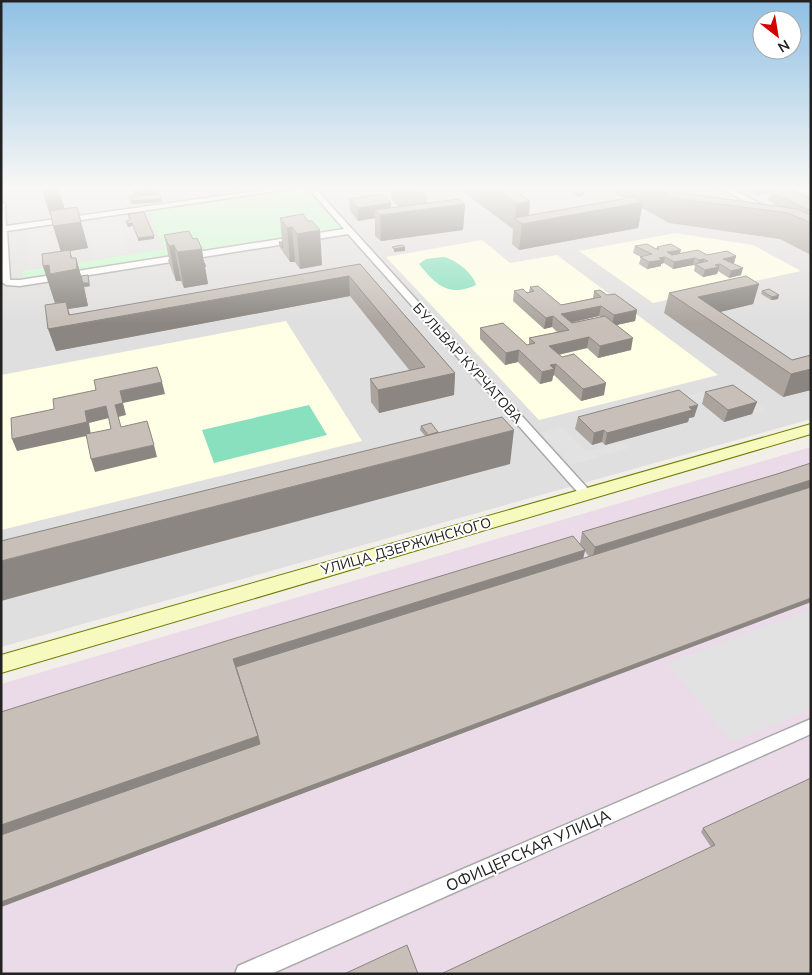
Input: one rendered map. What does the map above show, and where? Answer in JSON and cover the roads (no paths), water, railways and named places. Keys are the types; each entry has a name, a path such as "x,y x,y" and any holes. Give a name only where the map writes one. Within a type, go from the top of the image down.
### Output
{"main road":[{"name":"УЛИЦА ДЗЕРЖИНСКОГО","path":"1,664 811,429"}],"street":[{"path":"3,232 6,282 20,284 340,232"},
{"name":"БУЛЬВАР КУРЧАТОВА","path":"350,232 586,494"},
{"name":"ОФИЦЕРСКАЯ УЛИЦА","path":"246,974 811,726"}]}
